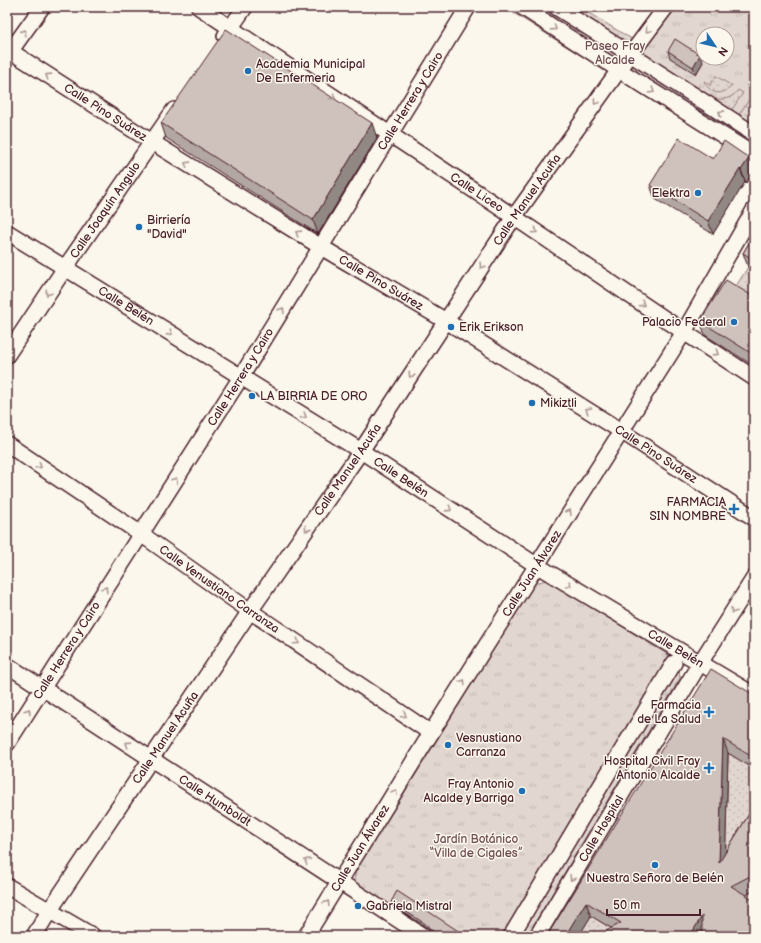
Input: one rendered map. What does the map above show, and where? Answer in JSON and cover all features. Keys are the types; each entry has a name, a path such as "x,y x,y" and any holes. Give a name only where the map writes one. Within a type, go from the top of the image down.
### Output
{"street":[{"path":"8,52 42,7"},
{"name":"Calle Liceo","path":"199,7 754,378"},
{"path":"217,48 245,7"},
{"name":"Calle Herrera y Cairo","path":"7,744 241,377 468,7"},
{"path":"522,7 754,155"},
{"path":"556,7 754,134"},
{"name":"Calle Manuel Acuña","path":"34,936 250,611 361,451 514,217 630,54 666,7"},
{"name":"Calle Pino Suárez","path":"8,52 321,247 446,322 621,431 754,518"},
{"name":"Calle Joaquín Angulo","path":"7,355 182,98"},
{"name":"Calle Juan Álvarez","path":"306,936 431,733 684,332 754,210"},
{"name":"Calle Belén","path":"7,232 361,451 536,566 754,695"},
{"name":"Calle Venustiano Carranza","path":"7,444 431,733"},
{"name":"Calle Hospital","path":"537,936 700,663 754,578"},
{"path":"511,936 674,663"},
{"name":"Calle Humboldt","path":"7,665 423,936"},
{"path":"7,886 93,936"}],"green space":[{"name":"Paseo Fray Alcalde","path":"504,7 579,7 645,47 639,55 754,129 754,165"},
{"path":"677,7 754,7 754,129 638,55"},
{"path":"716,76 732,86 720,93 709,89 704,81 710,85"},
{"path":"738,90 743,93 731,111 713,99 727,98 736,93"},
{"path":"750,98 754,100 754,126 738,116"},
{"path":"748,267 754,271 754,309 731,294"},
{"name":"Jardín Botánico “Villa de Cigales”","path":"547,580 678,661 680,678 527,936 428,936 353,884 356,871 534,583"},
{"path":"728,753 754,769 754,829 725,877"},
{"path":"591,916 624,936 579,936"}],"building":[{"path":"226,29 372,123 313,220 161,123"},
{"path":"675,39 695,52 695,64 693,67 668,51"},
{"path":"679,138 713,159 724,141 749,158 741,170 740,169 708,221 650,185"},
{"path":"754,234 754,260 743,253"},
{"name":"Palacio Federal","path":"726,280 754,297 754,355 700,321"},
{"name":"Hospital Civil Fray Antonio Alcalde","path":"711,669 754,695 754,736 752,739 754,741 754,758 723,739 719,863 754,806 754,874 731,886 754,900 754,936 702,936 702,916 690,936 597,936 621,923 586,902 565,936 547,936"},
{"path":"397,891 466,936 441,936 430,929 427,925 391,902"}],"place":[{"name":"Academia Municipal De Enfermeria","path":"248,71"},
{"name":"Elektra","path":"698,193"},
{"name":"Birriería \"David\"","path":"139,227"},
{"name":"Palacio Federal","path":"734,322"},
{"name":"Erik Erikson","path":"451,327"},
{"name":"LA BIRRIA DE ORO","path":"252,396"},
{"name":"Mikiztli","path":"532,403"},
{"name":"FARMACIA SIN NOMBRE","path":"734,509"},
{"name":"Farmacia de La Salud","path":"709,712"},
{"name":"Vesnustiano Carranza","path":"448,745"},
{"name":"Hospital Civil Fray Antonio Alcalde","path":"709,768"},
{"name":"Fray Antonio Alcalde y Barriga","path":"522,791"},
{"name":"Nuestra Señora de Belén","path":"655,865"},
{"name":"Gabriela Mistral","path":"358,906"}]}
